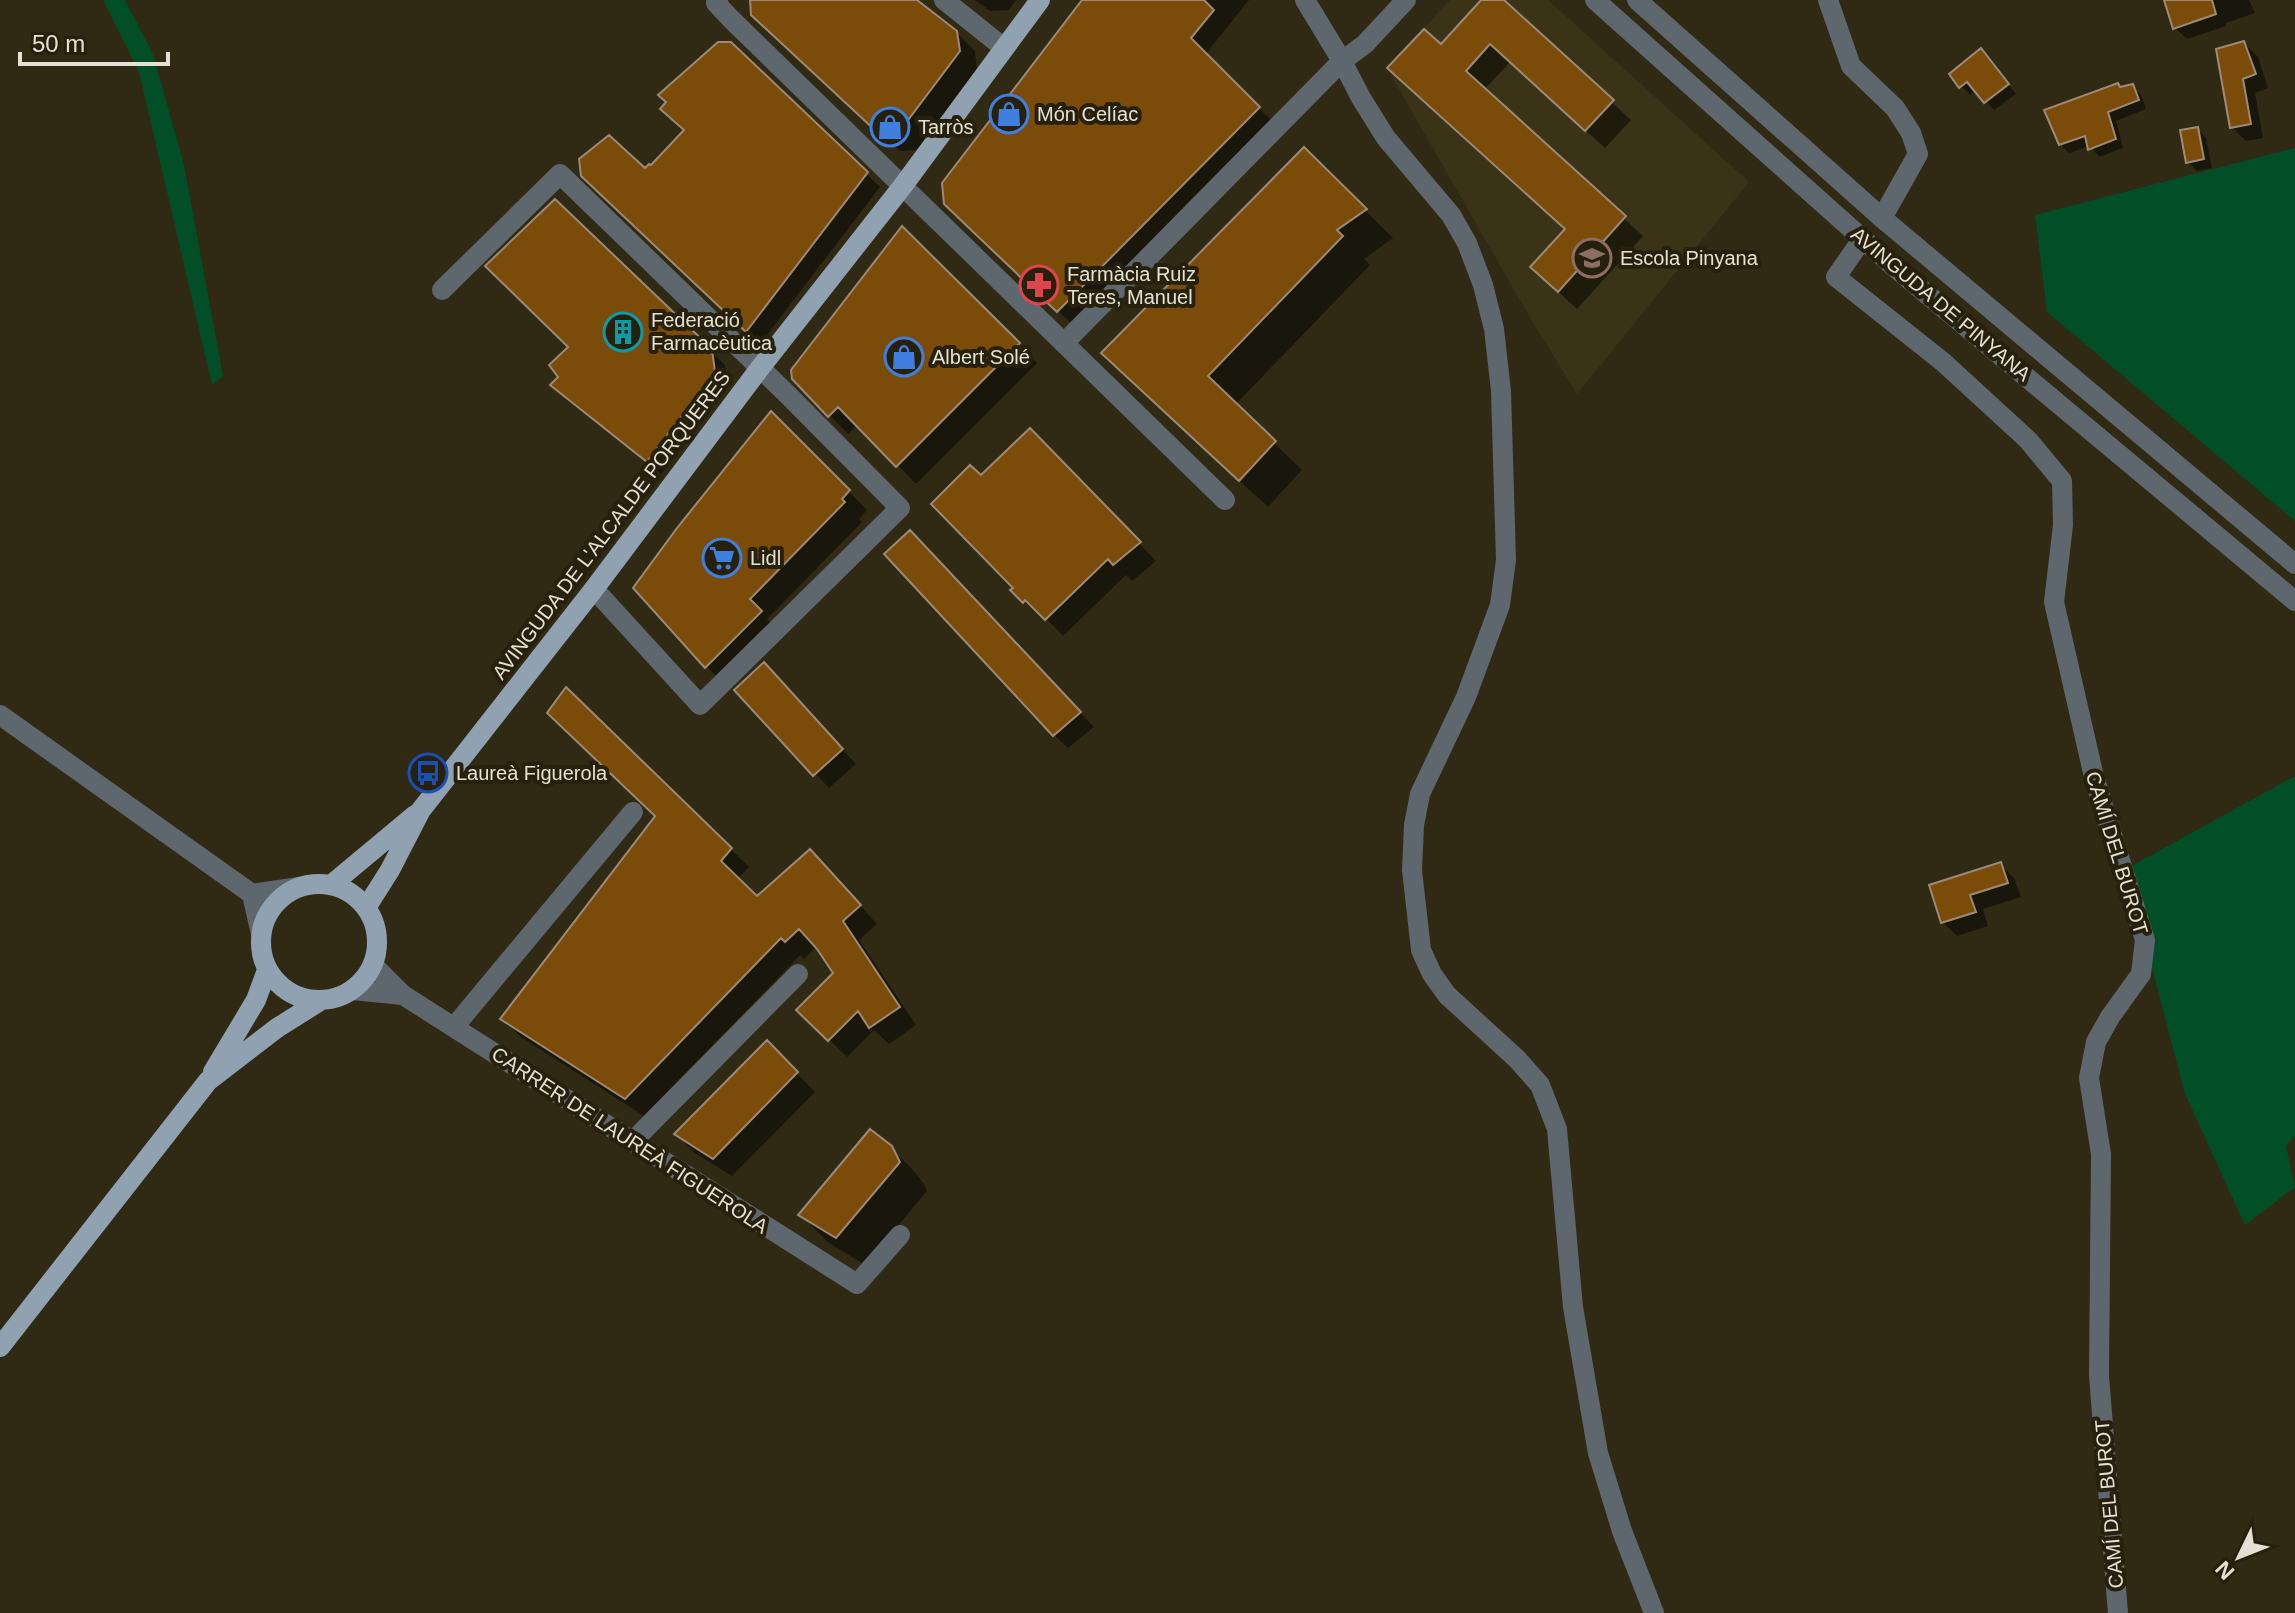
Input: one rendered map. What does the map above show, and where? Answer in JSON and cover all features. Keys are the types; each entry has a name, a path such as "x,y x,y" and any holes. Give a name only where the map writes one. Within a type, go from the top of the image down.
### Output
{"main road":[{"name":"AVINGUDA DE L'ALCALDE PORQUERES","path":"421,810 902,187 1040,0"},
{"path":"331,885 421,810"},
{"path":"366,908 421,810"},
{"path":"331,885 357,897 366,908 375,926 378,945 373,965 365,979 353,990 337,998 320,1001 304,999 276,983 267,970 261,952 261,934 265,918 285,894 299,887 331,885"},
{"path":"0,1347 208,1081 256,1000 267,970"},
{"path":"208,1081 277,1028 320,1001"}],"street":[{"path":"944,0 1004,48"},
{"path":"1305,0 1386,138 1451,215 1467,243 1483,285 1494,329 1501,391 1506,560 1500,605 1466,697 1420,794 1414,825 1412,870 1421,950 1432,974 1447,995 1517,1059 1540,1085 1557,1129 1573,1307 1598,1453 1622,1531 1654,1613"},
{"path":"1064,343 1406,0"},
{"name":"AVINGUDA DE PINYANA","path":"1595,0 1863,238 2295,601"},
{"name":"AVINGUDA DE PINYANA","path":"1637,0 1882,218 2295,564"},
{"path":"1828,0 1851,66 1895,108 1911,133 1918,154 1882,218"},
{"path":"717,2 902,187 1225,500"},
{"path":"442,290 560,174 900,508 700,705 594,589"},
{"name":"CAMÍ DEL BUROT","path":"1863,238 1836,277 1943,362 2028,440 2062,481 2063,525 2054,602 2094,777 2145,940 2141,974 2096,1042 2089,1078 2101,1154 2099,1376 2118,1613"},
{"path":"0,715 252,894 261,934"},
{"path":"454,1027 633,812"},
{"path":"252,894 299,887"},
{"name":"CARRER DE LAUREÀ FIGUEROLA","path":"373,965 403,995 857,1284 900,1235"},
{"path":"633,1141 798,974"},
{"name":"CARRER DE LAUREÀ FIGUEROLA","path":"353,990 403,995"}],"shaded area":[{"name":"Escola Pinyana","path":"1450,0 1548,0 1749,182 1577,394 1387,68"}],"green space":[{"path":"103,0 125,0 153,54 184,165 223,376 212,385 139,72"},
{"path":"2295,148 2295,521 2047,312 2035,215"},
{"path":"2295,776 2295,1136 2286,1146 2295,1187 2245,1225 2185,1094 2126,869"}],"building":[{"path":"750,0 917,0 957,31 960,51 899,132 879,134 751,15"},
{"path":"1082,0 1204,0 1214,10 1191,38 1260,107 1057,312 944,204 942,183"},
{"path":"1481,0 1504,0 1614,100 1585,131 1490,44 1466,71 1626,216 1558,292 1530,267 1565,229 1387,68 1424,29 1441,44"},
{"path":"2164,0 2212,0 2216,14 2173,29"},
{"path":"2244,41 2256,74 2243,79 2251,124 2230,128 2216,49"},
{"path":"718,42 731,42 868,172 746,332 581,176 579,159 609,135 645,168 651,165 684,130 660,109 666,102 658,95"},
{"path":"1981,48 2009,84 1984,103 1967,82 1959,88 1949,74"},
{"path":"2118,83 2120,87 2133,84 2139,100 2108,112 2116,139 2088,150 2085,136 2059,145 2044,110"},
{"path":"2198,127 2204,159 2186,163 2180,130"},
{"path":"1304,147 1367,209 1337,230 1343,236 1208,376 1276,441 1239,481 1101,353"},
{"name":"Federació Farmacèutica","path":"555,199 712,349 715,372 647,462 550,385 558,377 549,365 568,347 485,266"},
{"name":"Albert Solé","path":"902,226 1020,343 896,467 838,407 828,417 792,379 791,370"},
{"name":"Lidl","path":"771,411 850,490 842,499 845,502 750,599 762,611 705,668 633,588"},
{"path":"1030,428 1141,542 1113,565 1108,559 1045,620 1010,590 1013,588 931,504 970,465 981,475"},
{"path":"910,530 1081,712 1053,736 884,554"},
{"path":"764,662 843,749 813,776 734,690"},
{"path":"566,687 732,848 721,861 757,896 810,849 861,905 843,921 900,1007 869,1028 858,1011 828,1041 796,1010 833,973 799,929 785,942 781,938 625,1099 500,1019 655,816 547,713"},
{"path":"2001,862 2008,883 1970,895 1976,912 1941,923 1929,885"},
{"path":"767,1040 798,1072 713,1159 674,1134"},
{"path":"870,1129 892,1146 900,1162 836,1238 798,1215"}],"place":[{"name":"Món Celíac","path":"1009,114"},
{"name":"Tarròs","path":"890,127"},
{"name":"Escola Pinyana","path":"1592,258"},
{"name":"Farmàcia Ruiz Teres, Manuel","path":"1039,285"},
{"name":"Federació Farmacèutica","path":"623,332"},
{"name":"Albert Solé","path":"904,357"},
{"name":"Lidl","path":"722,558"},
{"name":"Laureà Figuerola","path":"428,773"}]}
